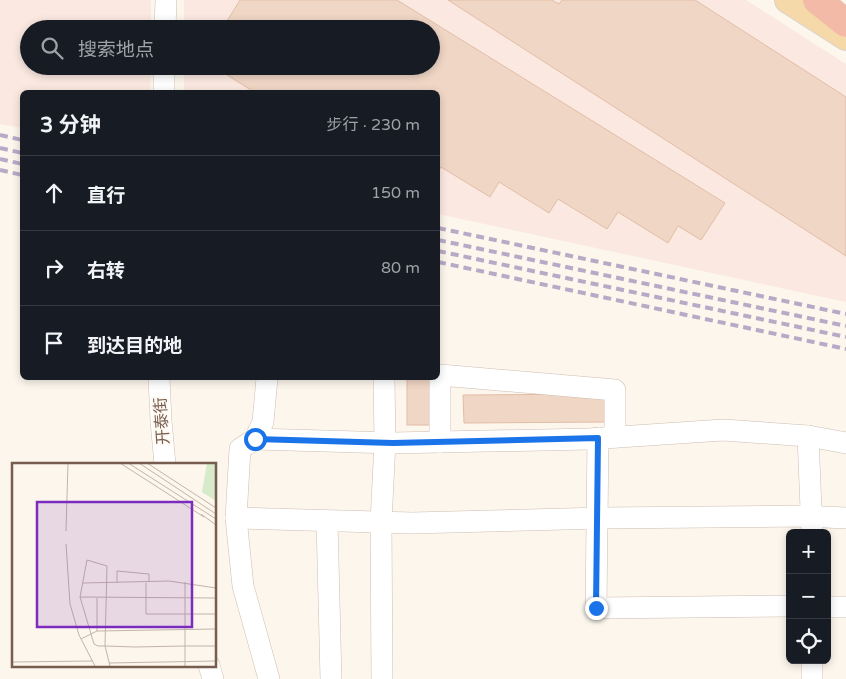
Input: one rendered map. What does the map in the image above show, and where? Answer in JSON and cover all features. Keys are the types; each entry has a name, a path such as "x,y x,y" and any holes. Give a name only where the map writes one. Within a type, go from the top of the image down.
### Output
{"highway":[{"path":"817,0 846,23"},
{"path":"838,0 846,5"}],"main road":[{"path":"788,0 846,37"}],"street":[{"path":"165,20 166,0"},
{"path":"164,75 164,90"},
{"path":"440,442 440,375 615,390 606,438 597,518 596,608 786,606"},
{"name":"开泰街","path":"160,380 165,463"},
{"path":"267,380 263,422 255,439 240,449 236,518 243,586 269,679"},
{"path":"382,679 381,522 385,442 384,380"},
{"path":"255,439 440,442 606,438 723,430 808,436 846,443"},
{"path":"808,436 812,525"},
{"path":"236,518 412,523 597,518 812,525 846,518"},
{"path":"327,521 331,679"},
{"path":"831,607 846,607"},
{"path":"812,664 812,679"},
{"path":"209,666 213,679"}],"shaded area":[{"path":"0,0 151,0 151,20 20,20 20,75 151,75 150,90 20,90 20,128 0,124"},
{"path":"184,0 746,0 846,64 846,302 440,214 440,90 184,90 184,75 440,75 440,20 184,20"}],"building":[{"path":"240,0 397,0 429,20 228,20"},
{"path":"448,0 552,0 559,4 562,0 695,0 846,97 846,256"},
{"path":"440,27 725,203 701,240 678,226 668,243 618,212 607,229 558,199 549,213 499,182 490,197 441,167 440,169 440,90 251,90 227,75 440,75"},
{"path":"407,380 430,380 430,425 407,425"},
{"path":"610,394 610,422 464,423 463,395"}],"railway":[{"path":"0,135 20,140"},
{"path":"0,148 20,153"},
{"path":"0,159 20,164"},
{"path":"0,170 20,175"},
{"path":"440,228 846,314"},
{"path":"440,240 846,326"},
{"path":"440,251 846,337"},
{"path":"440,262 846,349"}],"route":[{"path":"255,439 393,443 598,438 596,608"}]}
